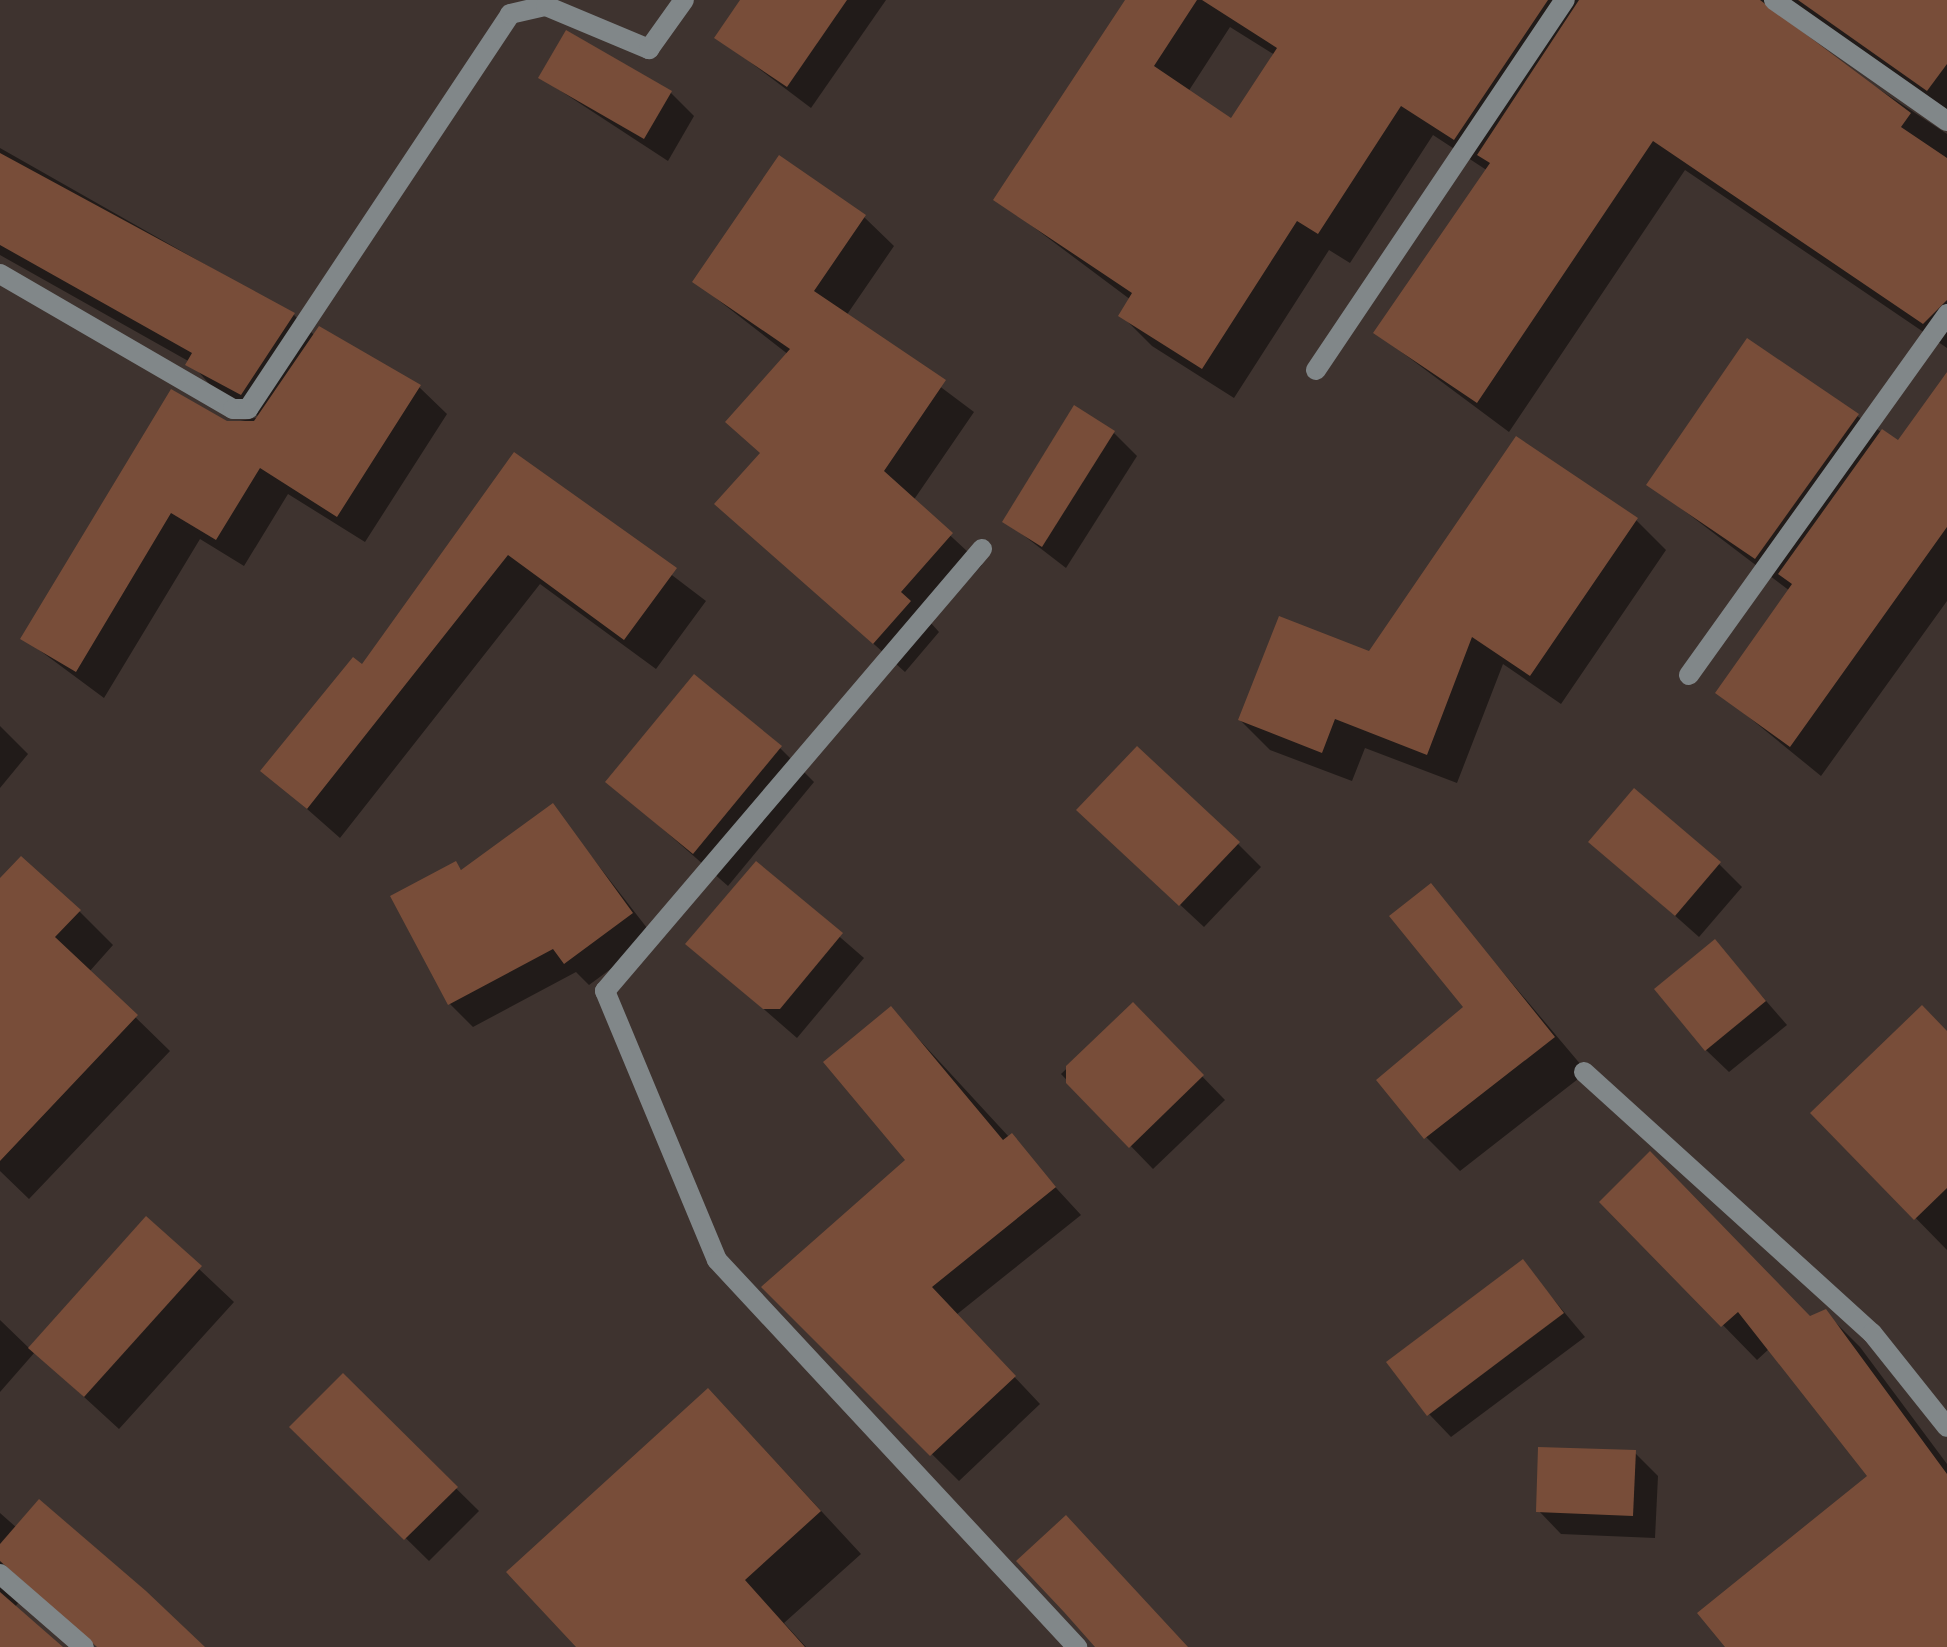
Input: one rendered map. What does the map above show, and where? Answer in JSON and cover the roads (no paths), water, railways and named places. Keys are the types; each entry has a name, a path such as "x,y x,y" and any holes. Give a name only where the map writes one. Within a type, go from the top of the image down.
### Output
{"street":[{"path":"0,274 233,408 248,408 510,14 546,6 649,49 684,0"},
{"path":"1316,370 1565,0"},
{"path":"1774,0 1947,121"},
{"path":"1689,675 1947,314"},
{"path":"982,549 604,991 717,1260 1077,1647"},
{"path":"1584,1072 1872,1333 1947,1427"},
{"path":"0,1574 84,1647"}]}
